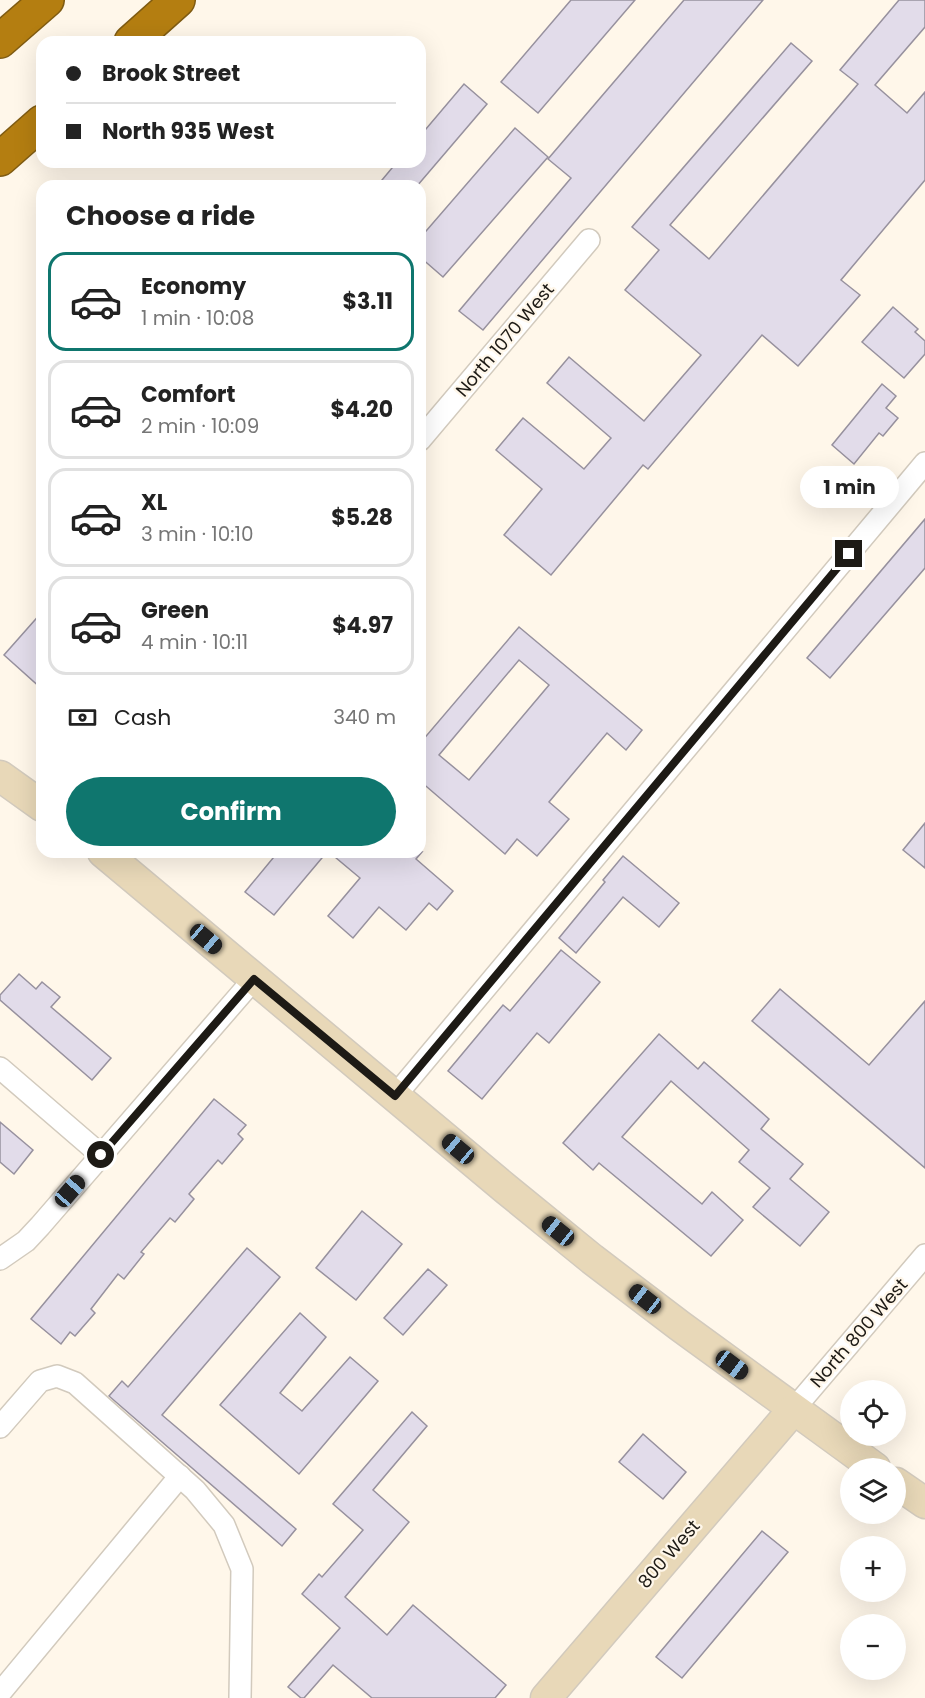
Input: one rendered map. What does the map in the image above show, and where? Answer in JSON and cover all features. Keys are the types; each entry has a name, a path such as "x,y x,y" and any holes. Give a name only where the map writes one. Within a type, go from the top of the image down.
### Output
{"highway":[{"path":"0,41 47,0"},
{"path":"138,36 178,0"},
{"path":"0,159 36,127"}],"street":[{"name":"North 1070 West","path":"426,433 589,240"},
{"path":"395,1096 925,463"},
{"path":"0,776 36,802"},
{"path":"110,858 592,1258 793,1410 861,1458"},
{"path":"0,1259 26,1241 254,979"},
{"path":"0,1068 101,1155"},
{"name":"North 800 West","path":"793,1410 925,1256"},
{"path":"0,1427 40,1381 57,1376 75,1383 195,1490 224,1525 242,1569 240,1698"},
{"name":"800 West","path":"546,1698 793,1410"},
{"path":"0,1693 180,1476"},
{"path":"906,1490 925,1503"}],"building":[{"path":"571,0 635,0 538,113 501,82"},
{"path":"684,0 763,0 483,330 459,311 571,178 548,159"},
{"path":"899,0 925,0 925,27 875,85 907,113 925,92 925,180 841,280 860,295 798,366 762,335 648,469 643,465 551,575 504,535 542,489 496,450 523,418 584,469 611,438 547,383 569,357 644,421 701,355 625,290 659,250 632,227 791,43 812,61 670,225 709,259 858,84 840,70"},
{"path":"464,84 487,104 422,180 382,180 392,168 426,168 426,129"},
{"path":"515,128 548,157 443,277 426,262 426,231"},
{"path":"893,307 918,329 915,332 925,341 925,354 904,378 862,342"},
{"path":"882,384 896,396 886,408 898,418 883,436 879,433 854,464 832,445"},
{"path":"925,519 925,568 830,678 807,658"},
{"path":"36,619 36,684 4,655"},
{"path":"519,627 642,730 626,750 607,733 549,802 569,819 537,856 517,839 505,854 426,786 426,736","holes":["519,660 549,685 469,780 439,755"]},
{"path":"925,823 925,868 903,850"},
{"path":"623,856 679,903 659,927 623,897 576,953 559,938 605,882 603,880"},
{"path":"273,858 322,858 274,915 245,892"},
{"path":"336,858 417,858 453,891 437,910 429,903 406,930 379,907 353,938 328,916 360,878"},
{"path":"561,950 600,982 549,1043 537,1033 482,1099 448,1071 503,1005 510,1011"},
{"path":"19,974 36,989 42,982 60,997 51,1007 111,1058 92,1080 0,1000 0,995"},
{"path":"780,989 869,1065 925,1001 925,1168 752,1021"},
{"path":"659,1034 698,1069 704,1062 769,1119 761,1129 803,1164 790,1179 829,1212 800,1246 753,1207 770,1188 739,1162 749,1150 671,1081 622,1137 702,1204 712,1192 743,1220 711,1256 599,1163 593,1170 563,1143"},
{"path":"214,1099 246,1125 238,1134 243,1139 222,1164 218,1160 189,1194 194,1199 175,1222 170,1218 141,1252 144,1254 124,1279 118,1274 91,1309 95,1313 75,1336 70,1332 61,1344 31,1319"},
{"path":"0,1122 33,1150 14,1174 0,1162"},
{"path":"362,1211 402,1244 356,1300 316,1268"},
{"path":"247,1248 280,1277 162,1415 296,1529 282,1546 109,1396 122,1381 128,1387"},
{"path":"428,1269 447,1285 403,1335 384,1318"},
{"path":"300,1313 326,1337 280,1393 302,1411 350,1357 378,1381 299,1474 220,1405"},
{"path":"412,1412 427,1426 373,1490 409,1522 345,1597 387,1635 413,1605 506,1685 495,1698 372,1698 333,1665 304,1698 301,1698 288,1687 340,1628 302,1594 319,1574 322,1577 363,1530 333,1504"},
{"path":"643,1434 686,1472 663,1499 619,1462"},
{"path":"762,1531 788,1552 682,1678 656,1657"}],"route":[{"path":"101,1155 254,979 395,1096 849,554"}]}
